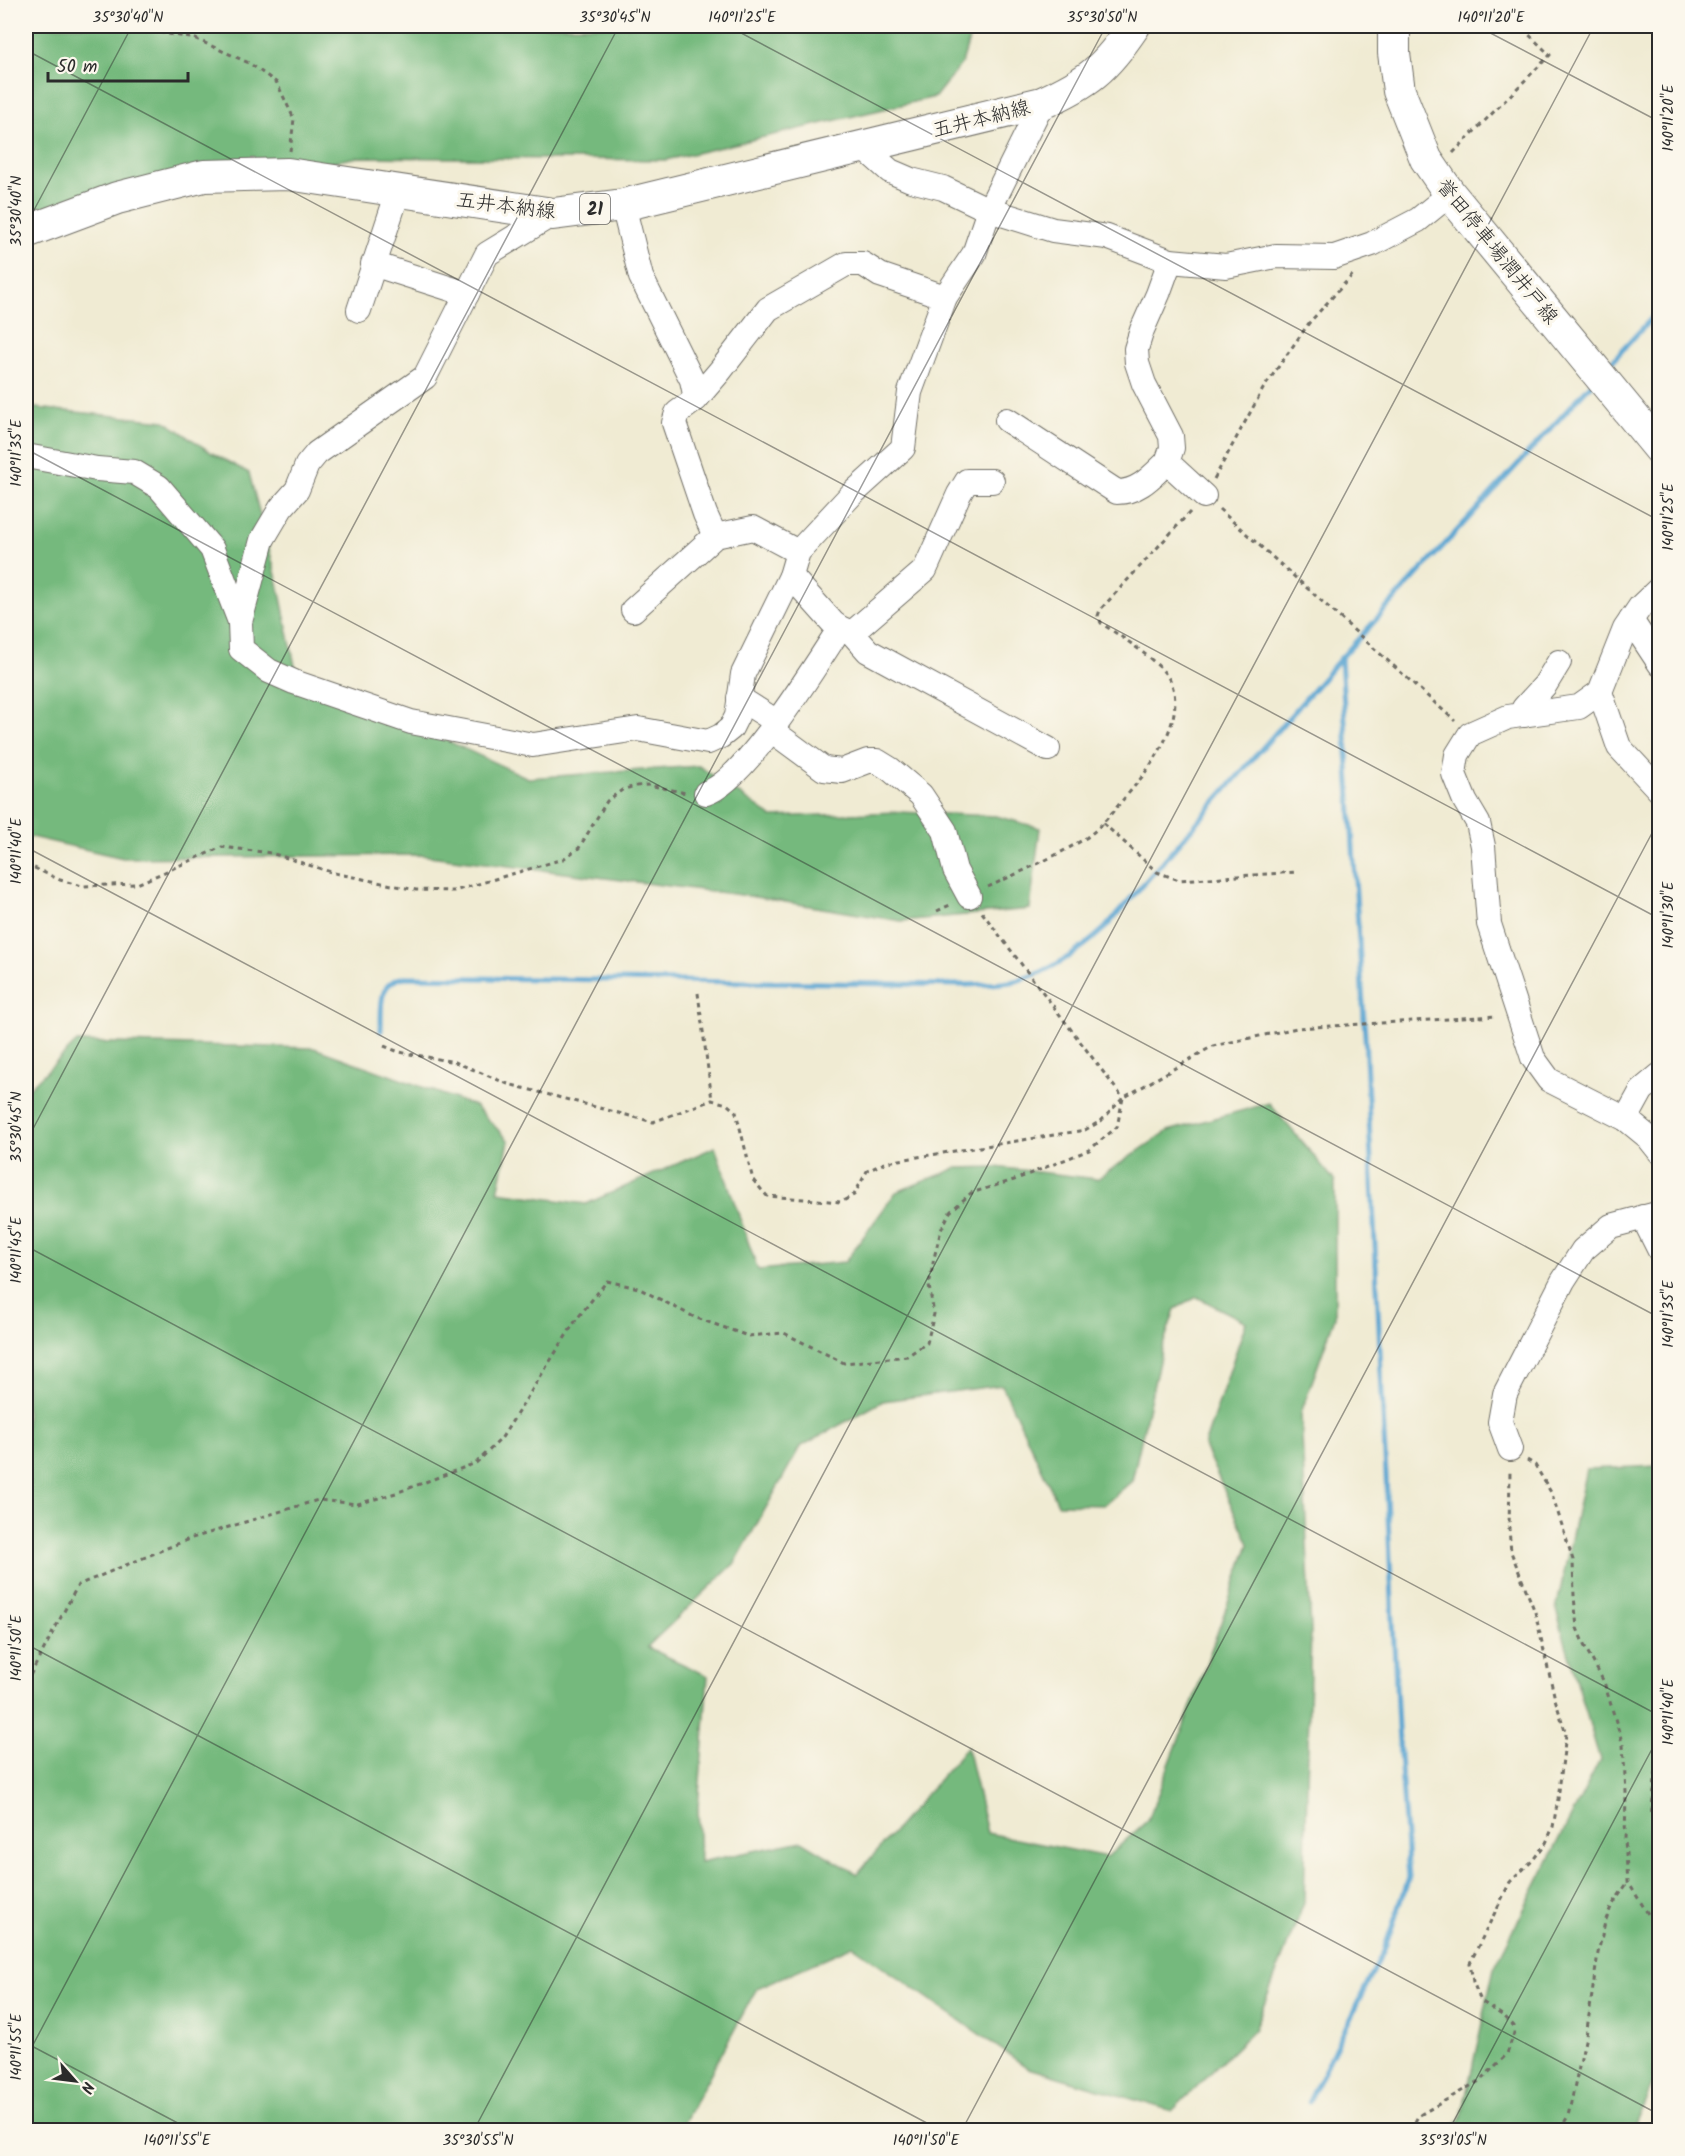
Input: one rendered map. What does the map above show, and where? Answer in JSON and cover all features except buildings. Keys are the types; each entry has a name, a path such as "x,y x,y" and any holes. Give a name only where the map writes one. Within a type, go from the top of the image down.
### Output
{"main road":[{"name":"五井本納線","path":"26,232 117,198 204,176 288,174 553,214 623,205 1042,103 1072,90 1099,71 1134,26"},
{"name":"誉田停車場潤井戸線","path":"1394,26 1394,53 1399,91 1426,159 1450,194 1659,449"}],"street":[{"path":"553,214 487,254 425,377 317,453 307,465 297,490 281,508 262,540 240,622 241,649 268,671 411,722 533,745 638,729 708,742 731,728 737,716 743,674 791,576 798,552 852,494 903,448 910,392 945,297 974,254 989,210 1042,103"},
{"path":"863,147 890,171 911,180 943,188 989,210 1053,230 1107,237 1170,261 1226,266 1276,256 1334,257 1372,244 1418,220 1450,194"},
{"path":"359,310 399,189"},
{"path":"623,205 641,277 692,381 696,399"},
{"path":"1007,420 1117,492 1137,489 1167,462 1172,448 1171,436 1144,384 1137,363 1136,349 1170,261"},
{"path":"373,264 466,294"},
{"path":"715,536 705,514 674,423 677,413 696,399 768,309 846,264 863,264 880,275 945,297"},
{"path":"26,456 97,469 134,472 159,487 212,549 240,622"},
{"path":"1167,462 1204,496"},
{"path":"706,793 717,790 739,768 846,631 925,570 959,494 968,481 992,481"},
{"path":"633,610 715,536 753,528 798,552"},
{"path":"791,576 868,651 1048,749"},
{"path":"1659,588 1625,629 1600,692 1580,707 1508,717 1470,734 1457,755 1454,774 1465,801 1478,823 1483,846 1489,924 1533,1058 1549,1080 1626,1119 1648,1137 1659,1152"},
{"path":"1631,620 1659,664"},
{"path":"1524,715 1524,708 1545,685 1559,662"},
{"path":"1600,692 1619,747 1659,791"},
{"path":"740,698 825,769 842,771 868,761 877,761 921,795 945,831 955,870 969,896"},
{"path":"1626,1119 1642,1090 1659,1075"},
{"path":"1510,1449 1500,1422 1505,1394 1563,1281 1583,1250 1611,1226 1651,1215 1659,1251"}],"path":[{"path":"124,26 196,39 249,63 277,83 294,119 288,174"},
{"path":"1453,153 1550,56 1521,26"},
{"path":"26,1683 78,1585 189,1539 318,1500 358,1504 396,1493 476,1463 501,1439 576,1320 607,1281 638,1288 694,1317 748,1336 784,1333 844,1363 907,1356 927,1343 934,1314 929,1286 941,1230 950,1212 971,1193 1014,1180 1089,1150 1117,1127 1123,1098 969,896 1086,837 1103,823 1147,773 1169,732 1174,708 1172,685 1153,660 1101,622 1098,616 1100,610 1204,496 1263,389 1309,323 1368,258 1372,244"},
{"path":"1204,496 1470,734"},
{"path":"26,864 60,880 82,886 137,884 222,847 271,853 334,873 417,890 454,891 563,859 579,848 608,801 621,790 649,785 686,794 706,793"},
{"path":"1103,823 1157,872 1179,880 1297,872"},
{"path":"698,993 712,1100"},
{"path":"384,1046 399,1052 455,1062 508,1084 653,1122 712,1100 727,1104 736,1112 753,1180 768,1196 840,1202 854,1195 867,1171 886,1162 1085,1130 1101,1121 1123,1098 1213,1046 1286,1030 1520,1015"},
{"path":"1510,1449 1535,1465 1552,1494 1573,1560 1577,1628 1604,1682 1623,1745 1628,1882 1659,1933"},
{"path":"1411,2130 1418,2116 1480,2080 1507,2054 1514,2026 1480,2001 1473,1982 1470,1963 1510,1882 1532,1861 1546,1843 1553,1827 1558,1799 1566,1734 1555,1700 1535,1612 1511,1552 1510,1449"},
{"path":"1659,1736 1651,1816 1659,1817"},
{"path":"1560,2130 1568,2116 1586,2036 1598,1953 1605,1922 1611,1907 1628,1882"}],"green space":[{"path":"26,26 973,26 962,63 935,97 666,160 358,157 49,218 26,249"},
{"path":"26,407 165,421 212,453 249,473 278,583 296,671 528,778 699,766 772,817 897,812 996,816 1040,828 1030,909 901,921 749,896 421,855 123,858 26,836"},
{"path":"77,1042 314,1048 475,1106 509,1141 498,1192 586,1204 715,1147 758,1270 845,1262 896,1192 957,1168 996,1167 1097,1179 1168,1131 1269,1103 1335,1181 1335,1317 1301,1413 1311,1631 1304,1903 1254,2030 1172,2111 1028,2068 853,1946 757,1988 680,2130 26,2130 26,1091","holes":["1197,1297 1246,1322 1204,1446 1249,1544 1148,1820 1107,1857 987,1833 967,1747 857,1874 802,1841 700,1862 698,1807 708,1676 647,1647 735,1563 800,1447 883,1401 1002,1385 1058,1504 1104,1505 1132,1481 1162,1348 1175,1309"]},
{"path":"1659,1466 1659,2082 1652,2085 1633,2130 1446,2130 1461,2119 1494,1968 1600,1760 1556,1610 1586,1469"}],"waterway":[{"path":"1606,368 1660,309"},
{"path":"1309,2101 1384,1950 1409,1878 1398,1727 1365,1035 1341,658 1593,382"},
{"path":"381,1031 381,1005 385,990 389,984 405,977 963,985 1006,983 1031,976 1065,959 1105,928 1341,658"}]}
